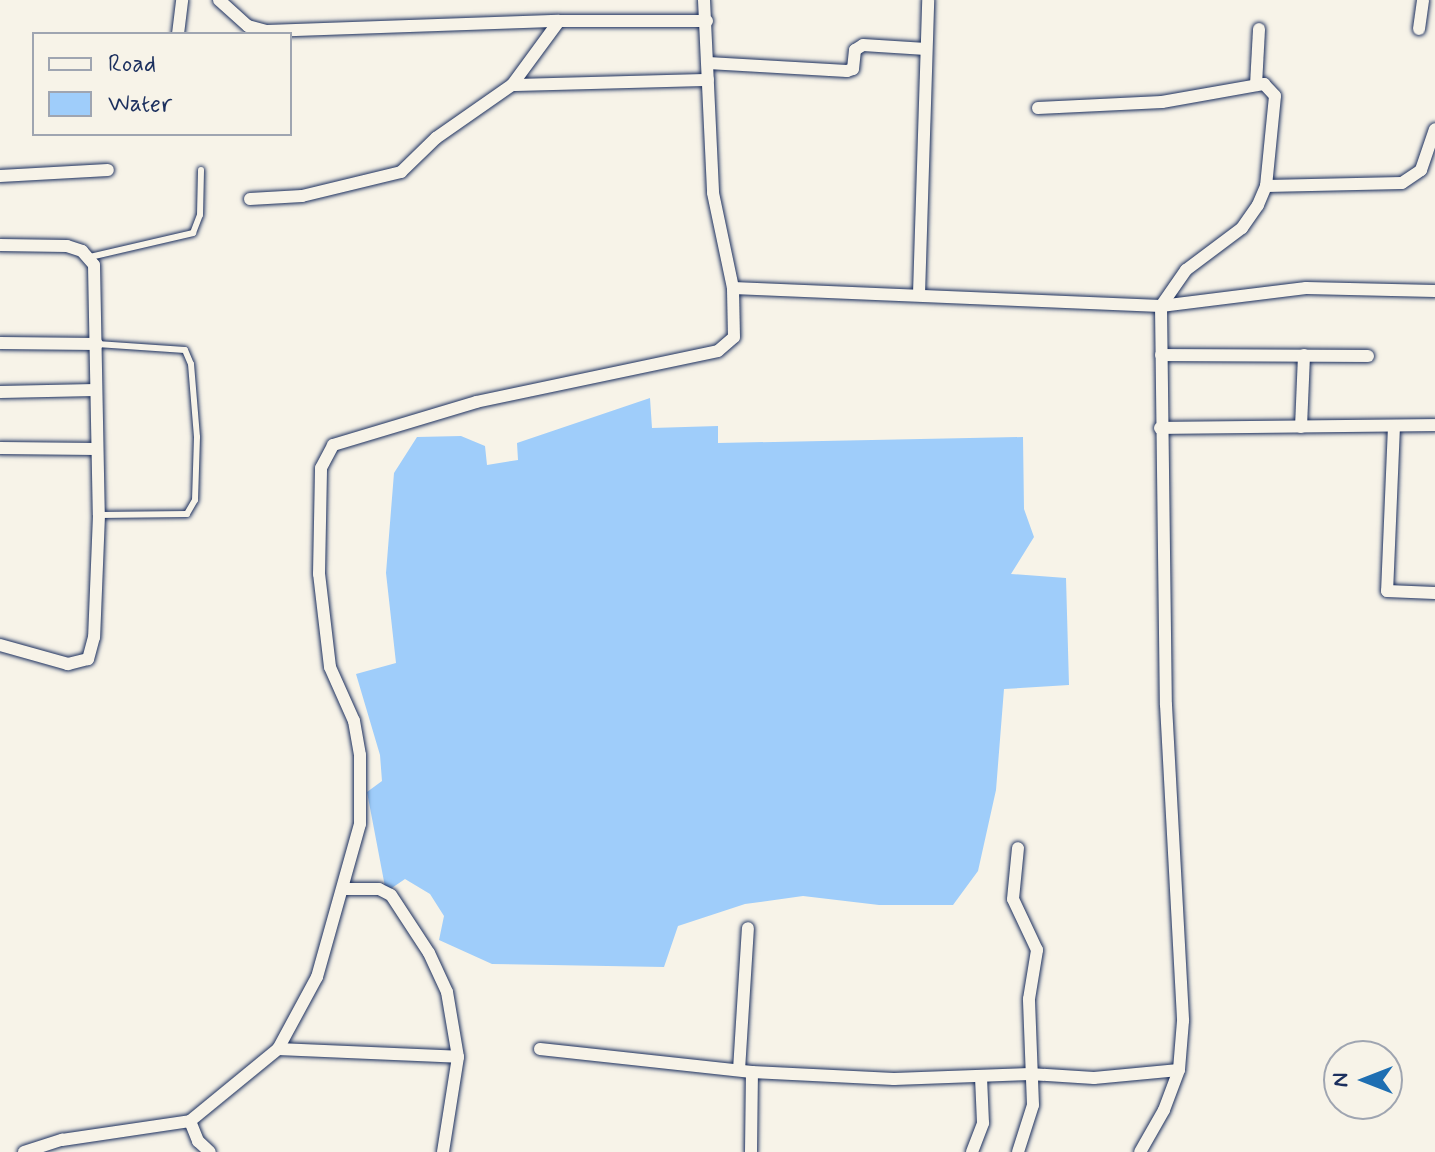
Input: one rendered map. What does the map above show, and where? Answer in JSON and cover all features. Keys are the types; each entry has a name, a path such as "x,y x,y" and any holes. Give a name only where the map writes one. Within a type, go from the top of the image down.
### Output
{"street":[{"path":"178,32 182,0"},
{"path":"219,0 248,26 267,31 559,21 707,21"},
{"path":"24,1152 76,1137 190,1121 278,1049 317,977 346,889 360,824 360,755 354,721 324,640 319,574 325,455 348,438 476,402 718,351 734,337 733,288 713,193 704,0"},
{"path":"919,294 928,0"},
{"path":"1419,29 1423,0"},
{"path":"250,199 302,196 401,172 436,138 512,85 559,21"},
{"path":"1256,85 1259,29"},
{"path":"708,63 847,71 853,69 855,50 863,45 926,49"},
{"path":"512,85 708,80"},
{"path":"1038,108 1162,102 1256,85 1270,86 1275,96 1266,186 1250,219 1199,256 1161,306 1160,428 1166,705 1183,1021 1179,1070 1164,1110 1140,1152"},
{"path":"1266,186 1392,185 1411,180 1421,170 1435,129"},
{"path":"0,176 108,170"},
{"path":"0,245 67,246 90,257 96,276 95,390 99,515 94,637 88,659 68,664 0,645"},
{"path":"733,288 1161,306 1306,288 1435,291"},
{"path":"0,343 97,344"},
{"path":"1161,355 1368,356"},
{"path":"1301,427 1304,355"},
{"path":"0,392 95,390"},
{"path":"1160,428 1435,425"},
{"path":"1394,426 1387,591 1435,593"},
{"path":"0,448 96,449"},
{"path":"1018,848 1013,899 1037,950 1029,999 1033,1105 1018,1152"},
{"path":"346,889 379,889 403,909 444,984 458,1057 443,1152"},
{"path":"748,928 746,1071 751,1152"},
{"path":"278,1049 458,1057"},
{"path":"540,1049 746,1071 894,1079 1030,1074 1094,1078 1179,1070"},
{"path":"972,1152 983,1123 981,1077"},
{"path":"190,1121 198,1141 210,1152"}],"lane":[{"path":"90,257 193,233 200,215 201,170"},
{"path":"97,344 185,350 191,364 197,437 195,500 187,514 99,515"}],"water":[{"path":"650,398 652,428 718,426 718,443 1023,437 1024,509 1034,537 1011,574 1066,578 1069,685 1004,689 996,790 978,871 953,905 879,905 803,896 745,904 678,926 664,967 492,964 439,940 444,916 430,894 405,879 386,892 367,792 382,781 380,755 356,674 396,663 386,573 394,473 417,437 461,436 485,446 487,465 518,460 517,443"}]}
